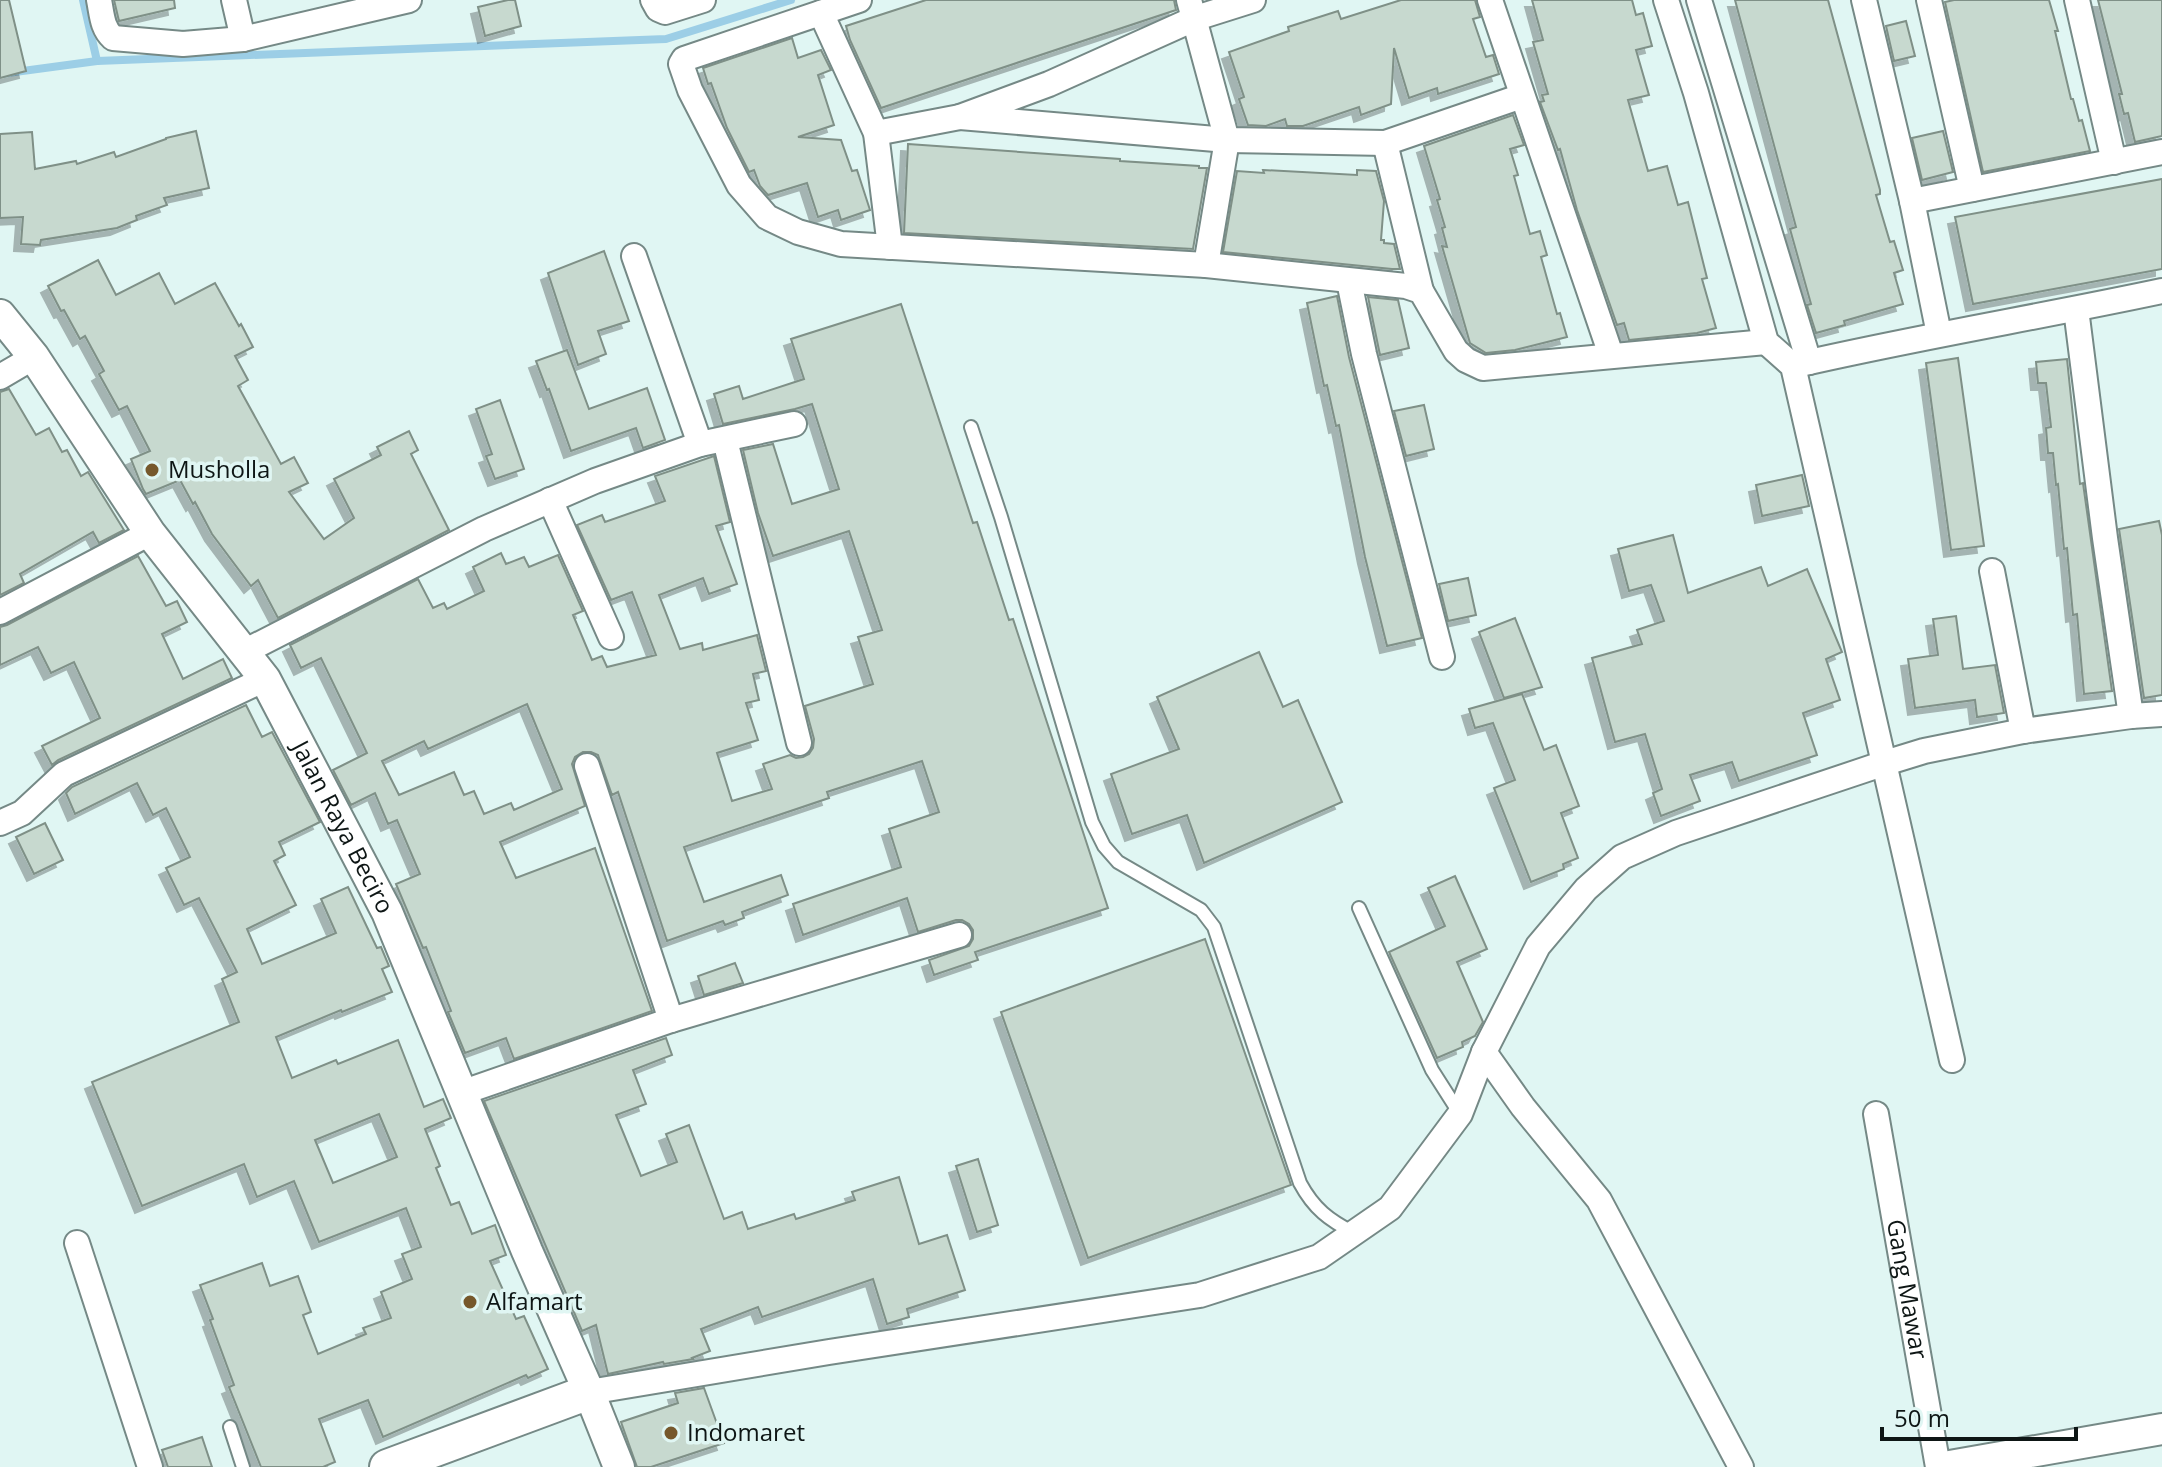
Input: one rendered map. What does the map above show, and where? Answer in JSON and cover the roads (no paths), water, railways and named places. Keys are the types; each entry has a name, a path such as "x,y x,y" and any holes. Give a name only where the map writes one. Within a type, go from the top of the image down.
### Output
{"main road":[{"path":"387,1467 589,1392"}],"street":[{"path":"99,0 103,23 113,38 183,44 243,39 409,0"},
{"path":"234,0 243,39"},
{"path":"653,0 658,9 665,12 703,0"},
{"path":"859,0 684,59 681,64 739,185 767,217 798,232 841,244 1206,265 1406,286 1421,291"},
{"path":"876,133 960,117 1049,84 1192,9 1253,0"},
{"path":"1490,0 1611,355"},
{"path":"1666,0 1696,93 1766,342"},
{"path":"1699,0 1801,364 1885,763 1952,1060"},
{"path":"1929,0 1972,189"},
{"path":"2077,0 2114,162"},
{"path":"1869,1 1939,334"},
{"path":"1192,9 1227,140 1206,265"},
{"path":"821,13 876,133 890,247"},
{"path":"960,117 1227,140 1385,143 1522,96"},
{"path":"1385,143 1421,291 1456,351 1483,368 1766,342 1801,364 2162,291"},
{"path":"1912,201 2162,152"},
{"path":"634,256 700,444"},
{"path":"1349,281 1364,354 1442,657"},
{"path":"2076,309 2131,716"},
{"name":"Jalan Raya Beciro","path":"0,315 34,357 150,533 265,679 387,912 619,1467"},
{"path":"0,377 34,357"},
{"path":"244,652 484,529 595,481 700,444 794,424"},
{"path":"725,440 799,743"},
{"path":"550,500 611,637"},
{"path":"0,612 150,533"},
{"path":"1992,571 2023,731"},
{"path":"0,823 22,813 64,774 265,679"},
{"path":"589,1392 1200,1295 1319,1257 1390,1208 1460,1114 1484,1052 1538,946 1586,889 1622,857 1676,833 1924,751 2023,731 2162,714"},
{"path":"587,766 671,1020"},
{"path":"461,1093 671,1020 959,935"},
{"path":"1484,1052 1523,1107 1599,1200 1741,1467"},
{"name":"Gang Mawar","path":"1876,1114 1938,1467"},
{"path":"77,1243 150,1467"},
{"path":"1944,1467 2162,1429"}],"lane":[{"path":"971,427 1092,822 1104,846 1118,862 1201,910 1214,927 1300,1183 1316,1208 1354,1233"},
{"path":"1359,908 1432,1070 1460,1114"},
{"path":"230,1427 243,1467"}],"waterway":[{"path":"83,0 97,61"},
{"path":"0,74 97,61 666,39 791,0"}],"place":[{"name":"Musholla","path":"152,470"},
{"name":"Alfamart","path":"470,1302"},
{"name":"Indomaret","path":"671,1433"}]}
